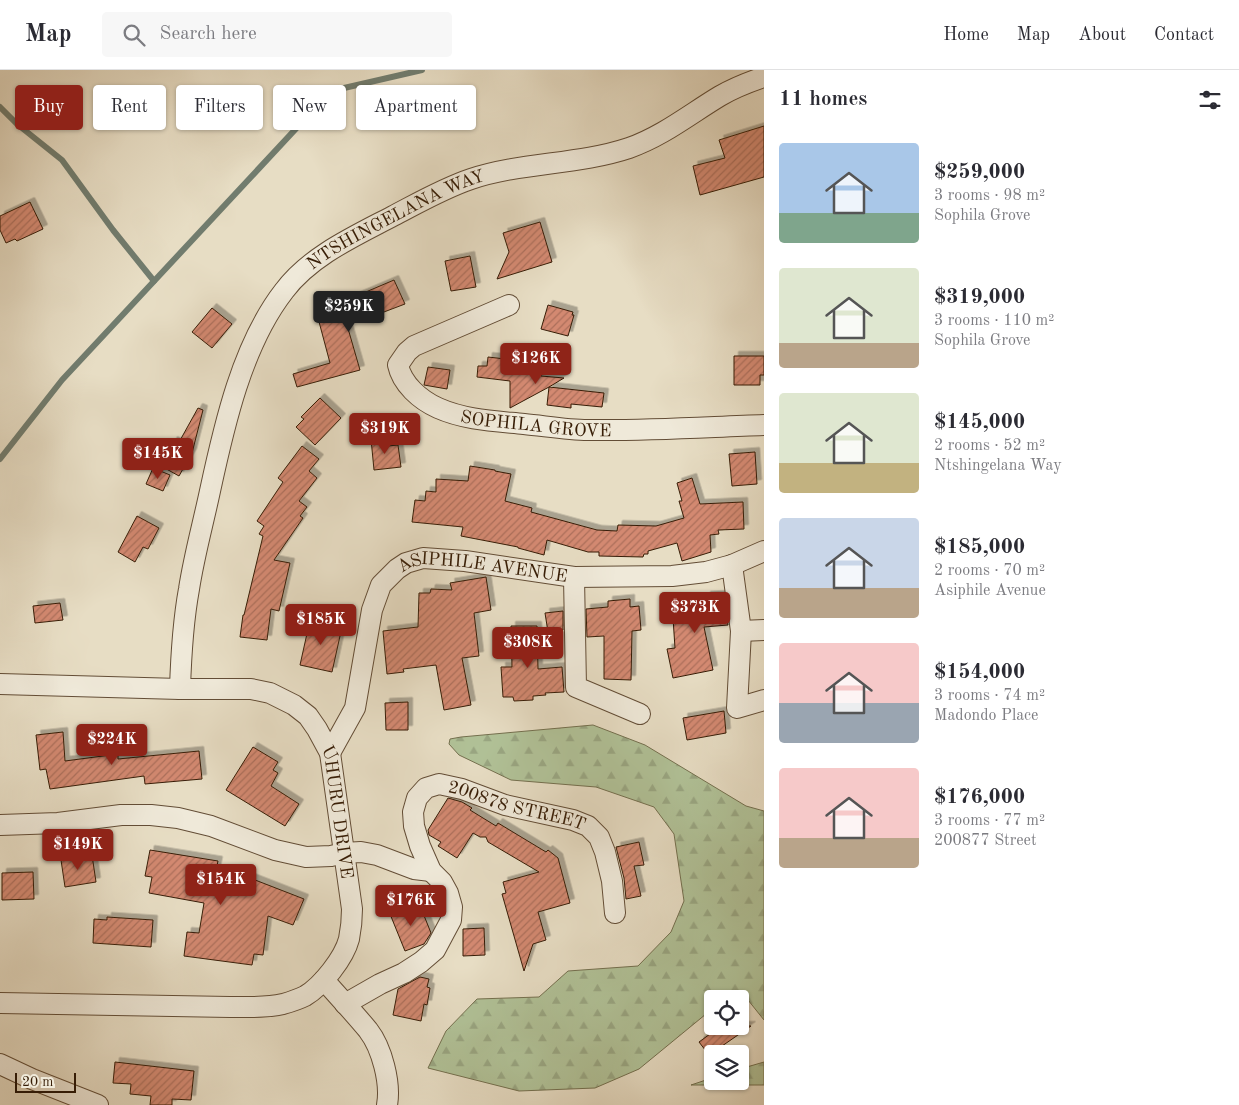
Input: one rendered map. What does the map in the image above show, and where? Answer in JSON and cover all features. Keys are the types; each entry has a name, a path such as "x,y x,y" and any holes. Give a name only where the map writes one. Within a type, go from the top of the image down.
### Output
{"street":[{"name":"NTSHINGELANA WAY","path":"180,689 184,624 189,587 230,408 266,317 284,290 305,269 333,249 423,200 469,180 500,171 606,156 632,147 653,139 672,128 723,94 764,77"},
{"name":"SOPHILA GROVE","path":"509,305 414,346 406,352 398,365 400,373 408,386 418,396 436,407 477,420 587,430 764,425"},
{"name":"ASIPHILE AVENUE","path":"330,753 355,708 365,645 381,585 406,563 423,558 574,577 672,576 706,572 732,566 764,551"},
{"path":"732,566 741,631 736,708 764,700"},
{"path":"574,577 576,687 640,714"},
{"path":"741,631 764,630"},
{"name":"UHURU DRIVE","path":"0,684 251,689 282,698 308,716 330,753 352,909 352,925 348,942 339,962 324,980 305,996 283,1004 262,1007 0,1003"},
{"name":"200878 STREET","path":"431,871 414,826 413,812 416,798 426,788 439,784 462,788 505,805 573,820 588,826 599,837 605,852 612,881 615,913"},
{"path":"0,825 58,823 121,816 151,815 178,818 211,826 274,850 306,857 360,852 377,855 414,869 431,871 442,882 452,907 451,920 434,950 421,962 404,973 345,1004"},
{"path":"324,980 369,1032 382,1059 386,1078 387,1105"},
{"path":"0,1064 98,1105"}],"green space":[{"path":"593,725 645,745 746,806 764,811 764,1020 749,1001 749,990 704,990 704,1016 639,1069 595,1088 519,1091 428,1068 446,1031 477,999 539,997 568,971 638,966 671,932 684,901 674,834 654,807 596,787 511,780 459,755 449,744 450,739"},
{"path":"764,1062 764,1085 749,1085 749,1066"},
{"path":"704,1081 704,1085 691,1085"}],"building":[{"path":"764,126 764,177 700,195 693,166 725,158 719,140"},
{"path":"30,202 43,229 17,241 15,239 6,243 0,230 0,216"},
{"path":"540,222 552,262 497,279 509,252 503,233"},
{"path":"470,256 476,287 451,291 445,261"},
{"path":"394,280 405,304 376,315 375,313 347,325 360,370 297,387 293,374 330,363 318,318 358,305 354,297"},
{"path":"548,305 573,312 572,315 574,315 568,336 541,329"},
{"path":"212,308 232,324 212,348 192,332"},
{"path":"734,356 764,356 764,375 760,375 760,385 734,385"},
{"path":"488,357 514,360 513,367 541,367 541,376 564,378 510,408 510,381 477,377 478,366 487,366"},
{"path":"428,367 450,370 447,389 424,385"},
{"path":"549,387 604,393 602,407 571,404 571,408 547,405"},
{"path":"320,398 341,418 315,445 296,427 304,419 301,417"},
{"path":"198,408 203,410 192,453 179,476 161,466 173,441 178,444"},
{"path":"387,437 388,446 398,445 401,467 374,470 371,439"},
{"path":"302,446 319,459 309,471 317,478 299,501 307,507 300,516 303,518 274,560 290,563 279,611 271,609 267,640 240,637 243,615 263,536 259,534 264,526 257,521 283,482 278,478"},
{"path":"755,452 757,484 732,486 729,454"},
{"path":"470,466 511,474 505,501 532,508 531,512 597,530 617,531 618,525 656,526 684,518 679,501 682,501 677,483 692,478 700,504 743,502 744,529 718,530 719,534 710,535 711,552 682,561 677,543 648,551 648,554 644,554 643,557 599,556 599,552 588,552 547,540 544,555 518,547 461,536 463,527 412,522 415,500 425,501 426,491 436,492 436,479 468,481"},
{"path":"153,468 170,475 163,491 146,484"},
{"path":"137,516 159,528 148,549 143,547 135,562 118,552"},
{"path":"486,577 491,610 474,613 479,656 462,658 471,705 444,710 436,665 403,669 404,672 387,674 383,631 418,627 419,593 430,593 431,589 452,590 450,583"},
{"path":"724,595 728,625 704,627 713,670 673,678 667,649 675,648 672,603 706,601 706,596"},
{"path":"630,599 630,607 639,606 641,630 632,631 631,680 604,679 604,636 587,637 586,609 608,607 608,601"},
{"path":"60,603 63,620 35,623 33,606"},
{"path":"563,611 563,630 548,632 545,613"},
{"path":"310,620 342,627 332,672 300,665"},
{"path":"511,626 537,626 538,669 562,667 564,692 533,696 533,700 514,701 513,697 503,697 501,667 512,667"},
{"path":"408,702 408,730 386,730 385,703"},
{"path":"724,711 726,733 687,740 683,718"},
{"path":"63,732 65,761 118,754 118,759 199,751 202,779 145,784 144,776 50,789 46,769 40,770 36,735"},
{"path":"253,747 278,762 273,770 278,773 271,786 299,804 285,826 226,790"},
{"path":"448,798 462,802 472,808 470,810 496,826 498,823 546,852 548,850 558,858 570,903 538,912 546,940 533,944 524,971 502,894 506,893 503,882 539,872 488,842 486,837 480,837 473,833 457,858 438,846 441,842 429,835 428,830"},
{"path":"639,842 644,865 634,866 641,896 626,899 624,878 616,847"},
{"path":"150,850 218,861 216,870 249,883 250,878 304,899 293,925 268,916 263,955 254,954 252,965 184,956 187,932 199,933 204,903 149,893 152,877 145,876"},
{"path":"92,855 96,882 65,887 61,860"},
{"path":"33,872 34,899 2,900 2,873"},
{"path":"419,903 431,933 424,944 405,951 390,914"},
{"path":"107,917 153,920 151,947 93,943 94,919 107,920"},
{"path":"484,928 485,955 463,956 463,929"},
{"path":"420,977 429,979 427,987 430,988 427,1005 424,1004 421,1021 393,1015 398,989"},
{"path":"709,1035 738,1035 723,1045 704,1045 704,1048 699,1042"},
{"path":"115,1062 194,1071 191,1100 172,1099 172,1105 150,1105 151,1096 130,1094 131,1084 113,1083"}],"waterway":[{"path":"0,459 62,380 331,91 422,70"},
{"path":"0,107 17,124 62,160 113,230 154,281"}]}
